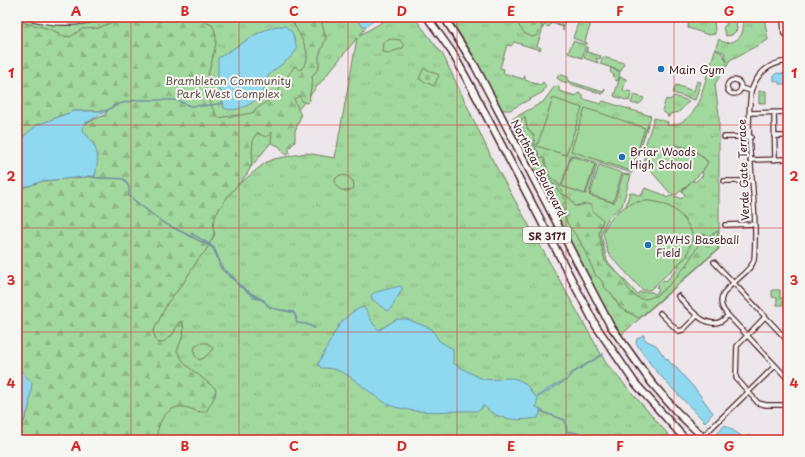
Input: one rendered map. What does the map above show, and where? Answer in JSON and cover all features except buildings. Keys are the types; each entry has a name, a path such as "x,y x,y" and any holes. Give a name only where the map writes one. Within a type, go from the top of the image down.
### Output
{"main road":[{"name":"SR 3171","path":"426,17 448,46 475,94 596,326 635,383 686,440"},
{"name":"Northstar Boulevard","path":"444,17 475,66 610,325 651,382 703,439"}],"street":[{"path":"27,17 43,21 68,23 89,21 104,17"},
{"path":"783,17 784,34 788,36"},
{"name":"Verde Gate Terrace","path":"788,61 766,68 756,80 751,91 750,160 754,188 754,262 722,295 720,299 722,308 788,379"},
{"path":"730,81 739,81 741,88 737,93 732,93 727,89 727,84 730,81"},
{"path":"741,88 751,91"},
{"path":"774,112 775,160"},
{"path":"750,113 788,112"},
{"path":"774,136 788,136"},
{"path":"724,137 751,137"},
{"path":"750,160 788,160"},
{"path":"724,181 752,181"},
{"path":"725,225 754,224"},
{"path":"714,262 788,341"},
{"path":"678,296 697,316 703,320 712,323 719,322 728,315"},
{"path":"660,313 678,331 683,330 697,316"},
{"path":"765,317 737,346 736,378 760,403 788,405"},
{"path":"703,439 775,366"}],"green space":[{"name":"Brambleton Community Park West Complex","path":"17,17 374,17 360,35 391,17 414,17 443,55 494,163 606,363 673,440 145,440 136,329 232,190 160,101 17,89","holes":["357,38 335,158 306,153 274,159 265,163 232,190"]},
{"path":"123,17 201,17 205,22 212,25 216,40 207,79 206,97 210,99 212,107 218,118 254,112 255,109 278,94 280,86 295,66 300,70 305,64 307,51 291,17 323,17 322,24 326,38 319,56 319,68 312,76 310,100 307,103 303,102 299,96 294,99 301,116 295,131 295,142 289,148 289,153 286,155 279,146 271,143 272,132 266,137 257,133 254,136 252,163 250,169 218,210 213,227 215,234 205,252 199,258 182,285 168,302 153,332 157,342 162,343 173,334 179,322 182,321 184,329 177,351 186,365 216,389 215,396 206,412 200,412 184,407 172,409 160,422 157,440 17,440 29,408 17,366 17,187 25,187 43,181 95,176 88,137 83,131 84,124 105,115 107,111 74,111 38,125 17,142 17,20 48,29 62,36 70,37 82,29 99,28"},
{"path":"448,17 550,17 565,22 567,19 565,23 552,19 551,21 564,26 563,31 563,27 551,23 549,27 544,25 537,46 541,48 540,50 514,42 511,46 507,45 500,68 504,69 503,73 523,79 525,76 525,80 540,85 543,82 546,86 543,92 510,110 502,110 466,44"},
{"path":"513,17 535,17 540,21 542,27 537,35 532,37 524,33"},
{"path":"580,17 593,17 585,41 588,44 573,38"},
{"path":"689,17 714,17 715,34 709,35 688,28"},
{"path":"732,17 736,17 737,30 732,35 726,36 723,28"},
{"path":"743,17 764,17 768,40 730,60 715,84 719,115 719,249 621,335 612,323 557,218 549,196 513,127 512,119 543,102 555,86 559,87 559,91 576,96 578,93 583,95 583,99 601,104 603,101 651,116 632,173 571,155 561,186 586,194 595,165 597,164 589,195 614,203 623,174 631,175 622,206 608,218 601,234 607,261 637,294 640,292 652,292 655,294 659,290 656,287 664,280 666,281 679,267 677,265 687,256 685,220 672,209 658,202 642,201 626,206 630,192 641,196 645,188 662,194 667,198 669,196 678,197 681,199 685,195 682,191 693,180 695,182 703,175 702,172 708,162 695,151 681,146 673,146 658,149 650,153 645,146 654,118 668,122 667,125 674,125 685,120 693,112 702,96 701,95 715,50 722,53 727,62 724,52 715,49 719,39 728,43 738,39 743,31"},
{"path":"391,39 400,40 404,45 403,48 389,53 382,52 383,42"},
{"path":"573,41 586,45 582,58 568,53"},
{"path":"587,47 587,52 601,56 600,59 596,58 598,63 584,58"},
{"path":"603,57 624,63 621,71 600,64"},
{"path":"424,68 439,75 434,86 419,79"},
{"path":"611,68 620,72 618,81 615,80 613,74 610,72"},
{"path":"559,74 568,77 568,81 603,92 605,89 604,93 602,94 561,81 557,78"},
{"path":"620,77 626,79 623,90 632,92 629,101 614,96"},
{"path":"697,81 701,82 695,100 673,93 676,85 694,91"},
{"path":"759,91 766,91 766,103 759,103"},
{"path":"634,95 644,98 642,102 639,104 631,103"},
{"path":"674,96 689,101 679,112 670,114 669,117 667,117 668,115 662,111 666,99 670,100"},
{"path":"553,98 582,108 566,155 537,146"},
{"path":"585,108 645,128 631,171 571,151"},
{"path":"525,117 527,128 534,136 536,151 538,151 539,157 544,158 549,176 558,183 563,194 571,199 575,206 586,204 592,205 592,211 603,220 599,233 605,261 623,278 628,289 633,294 642,299 653,297 663,290 684,267 693,254 703,234 709,236 718,231 718,249 639,318 620,308 612,294 604,287 602,281 595,274 580,241 567,223 563,206 565,199 537,163 519,121"},
{"path":"674,145 695,151 708,162 702,172 676,195 671,194 650,170 644,158 660,148"},
{"path":"571,156 595,164 585,194 562,186"},
{"path":"599,165 622,173 613,202 590,195"},
{"path":"340,175 347,176 353,181 354,188 345,191 336,186 335,179"},
{"name":"BWHS Baseball Field","path":"650,201 665,204 677,212 686,222 693,236 687,256 650,290 642,290 608,253 603,233 611,219 621,209 634,203"},
{"path":"772,290 780,290 780,298 783,298 783,305 777,305 777,298 772,297"},
{"path":"200,343 208,343 213,349 204,358 199,360 194,354 195,347"}],"water":[{"path":"356,17 388,17 382,21 373,20 367,26 363,26"},
{"path":"276,26 285,26 292,32 297,49 291,57 269,75 259,97 250,104 239,109 234,110 224,108 218,78 218,58 260,32"},
{"path":"777,73 788,74 787,84 779,84 779,82 774,81 774,75"},
{"path":"74,111 107,111 84,124 83,131 95,147 97,162 95,176 43,181 25,187 17,187 17,142 37,125"},
{"path":"191,233 210,244 215,250 219,264 214,251 209,244"},
{"path":"222,270 255,297 264,300 271,308 294,312 297,319 294,313 270,308 262,300 254,298"},
{"path":"400,286 402,287 402,290 390,310 387,311 372,299 371,295 373,294"},
{"path":"363,307 379,330 397,319 407,319 432,329 439,341 453,349 453,363 482,378 489,380 509,378 519,380 526,384 536,397 555,385 567,380 538,397 536,407 543,411 540,412 538,418 523,420 509,419 496,415 484,406 482,406 482,408 478,411 436,412 415,411 395,407 376,397 350,377 332,369 321,368 318,364 341,323 347,316"},
{"path":"643,335 647,341 656,345 666,359 667,358 671,364 673,364 697,391 713,413 705,422 668,384 643,354 636,343 637,339"},
{"path":"17,366 32,383 29,408 17,438"},
{"path":"725,425 743,437 746,438 749,435 758,440 723,440 717,434"}],"waterway":[{"path":"106,111 118,104 137,100 176,100"},
{"path":"177,100 190,106 223,103"},
{"path":"88,176 97,178 124,179 129,187 129,196 162,222 214,248 222,267 235,279 239,286 264,301"},
{"path":"283,310 293,312"},
{"path":"295,315 297,323 306,324 315,328"},
{"path":"567,380 571,374 603,354"},
{"path":"540,411 565,420 567,432 579,433 589,440"}],"place":[{"name":"Main Gym","path":"661,69"},
{"name":"Briar Woods High School","path":"622,157"},
{"name":"BWHS Baseball Field","path":"648,245"}]}
